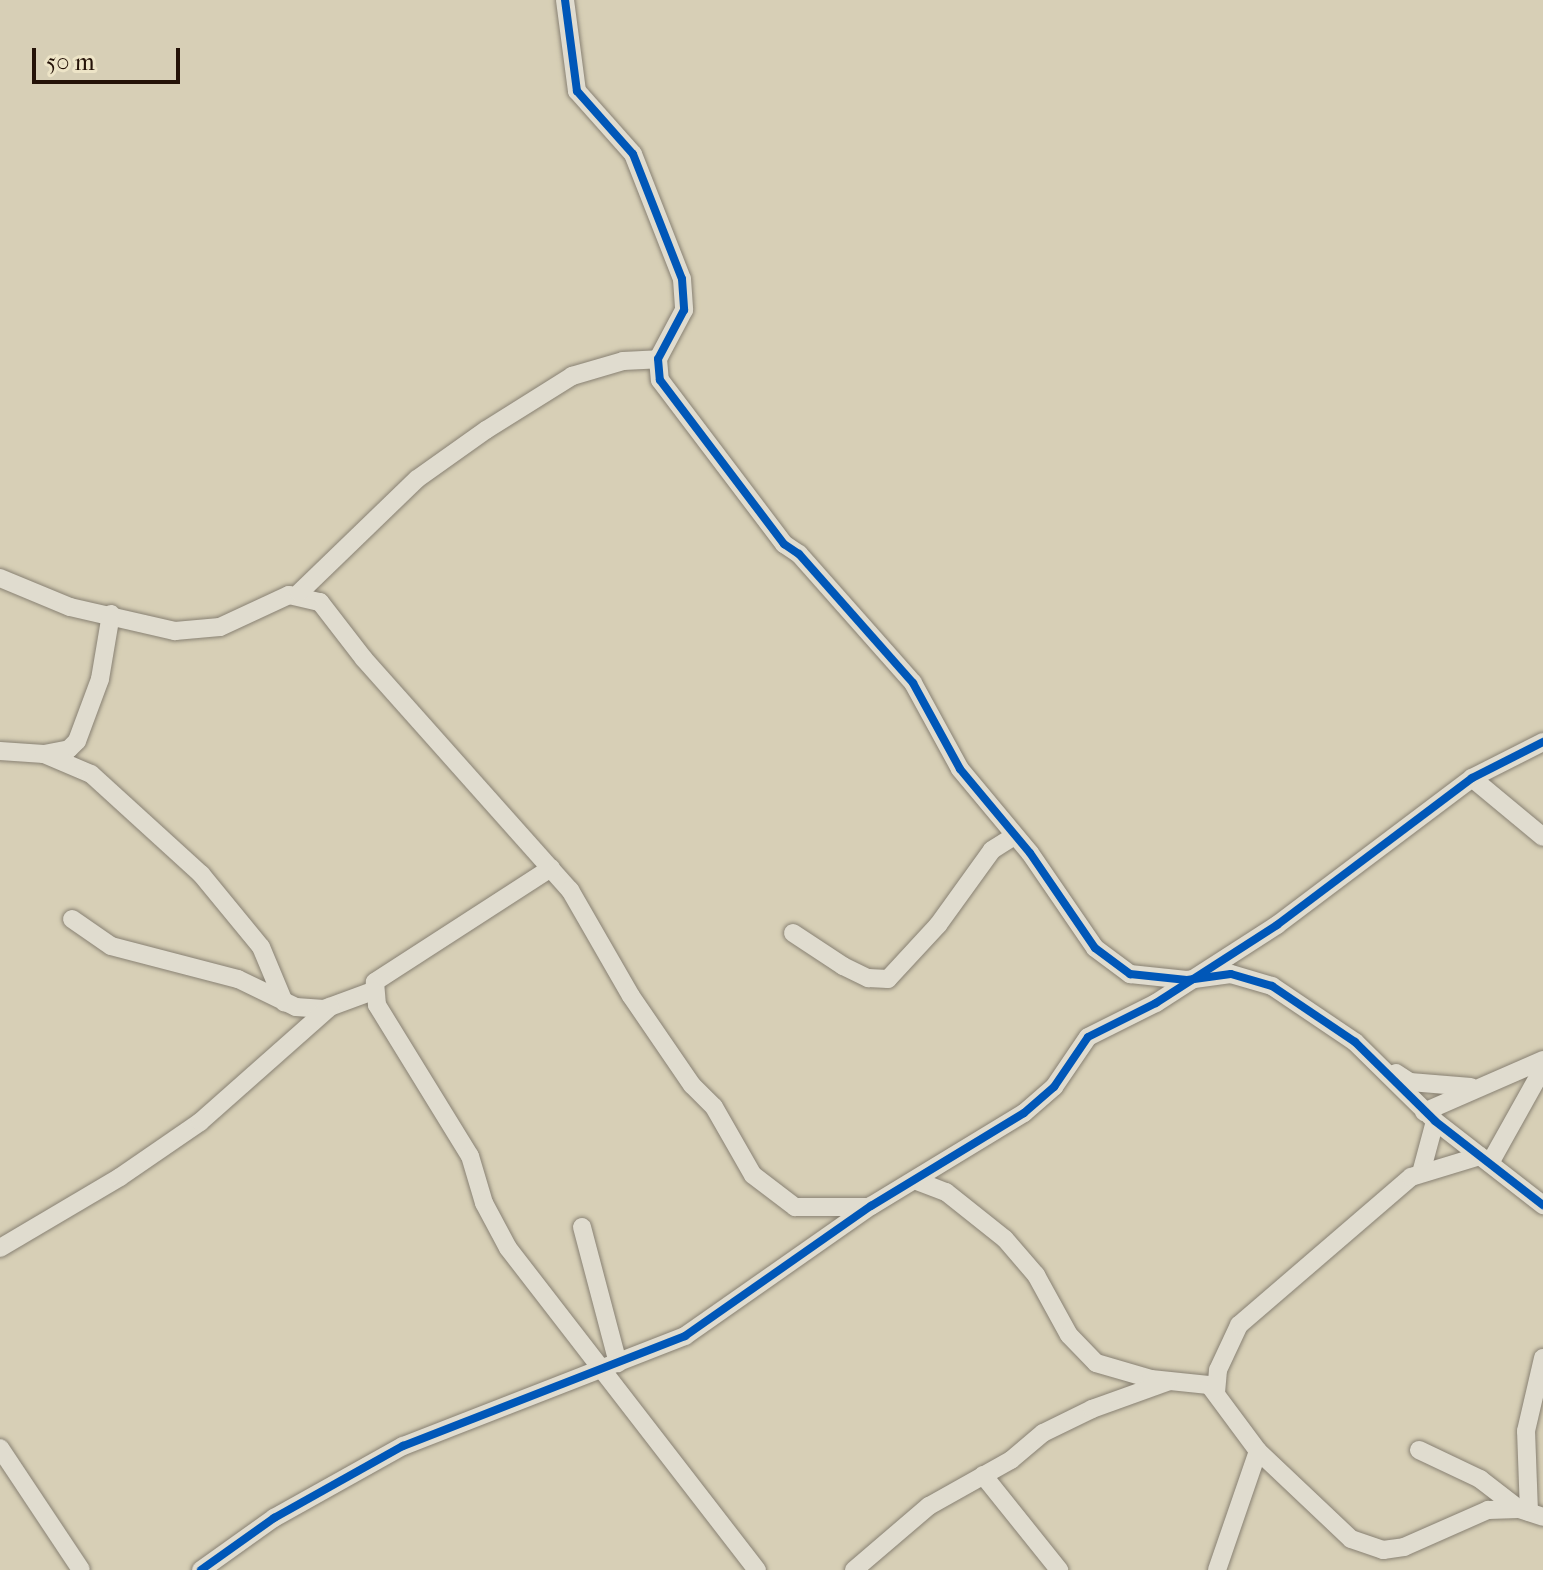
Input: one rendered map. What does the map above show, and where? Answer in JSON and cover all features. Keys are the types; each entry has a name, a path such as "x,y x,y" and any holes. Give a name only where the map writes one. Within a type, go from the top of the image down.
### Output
{"street":[{"path":"565,0 577,91 633,154 682,279 684,310 658,359 669,395 700,428 736,485 913,683 960,769 1108,962 1130,974 1187,980 1231,974 1253,978 1294,1000 1410,1082 1477,1087"},
{"path":"0,578 70,607 111,614 151,627 205,630 299,593 398,496 486,430 572,376 623,361 658,359"},
{"path":"299,593 329,611 364,659 575,897 631,996 692,1085 714,1107 753,1175 795,1207 871,1206"},
{"path":"0,751 44,754 69,749 85,726 100,679 111,614"},
{"path":"201,1570 274,1518 403,1446 685,1336 871,1206 917,1181 1024,1113 1054,1087 1088,1037 1156,1003 1187,980 1277,925 1472,778 1543,742"},
{"path":"44,754 91,774 201,874 261,947 284,1002"},
{"path":"1472,778 1543,837"},
{"path":"793,933 843,966 868,978 888,979 938,925 992,850 1014,836"},
{"path":"551,868 495,909 392,969 375,982 373,991 382,1015 470,1156 496,1230 609,1365 757,1570"},
{"path":"72,919 111,946 238,979 284,1002 330,1007"},
{"path":"0,1248 120,1177 200,1122 330,1007 373,991"},
{"path":"1377,1060 1430,1117 1543,1205"},
{"path":"1421,1173 1430,1117 1477,1087 1543,1060"},
{"path":"1216,1393 1218,1370 1239,1325 1421,1173 1485,1160 1543,1068"},
{"path":"917,1181 946,1192 1005,1239 1036,1275 1083,1354 1112,1369 1171,1381 1199,1382 1216,1393 1258,1451 1351,1539 1383,1550 1404,1547 1488,1510 1530,1513"},
{"path":"582,1227 609,1365"},
{"path":"1530,1513 1524,1457 1539,1399 1543,1358"},
{"path":"854,1570 929,1506 983,1475 1061,1423 1171,1381"},
{"path":"0,1448 81,1570"},
{"path":"1419,1450 1480,1479 1530,1513"},
{"path":"1217,1570 1258,1451"},
{"path":"983,1475 1059,1570"}],"cycle path":[{"path":"565,0 577,91 633,154 682,279 684,310 658,359 660,380 784,544 799,554 913,683 960,769 1030,853 1095,948 1130,974 1187,980 1231,974 1272,986 1355,1042 1435,1121 1543,1205"},
{"path":"201,1570 274,1518 403,1446 685,1336 871,1206 1024,1113 1054,1087 1088,1037 1156,1003 1277,925 1472,778 1543,742"}]}
